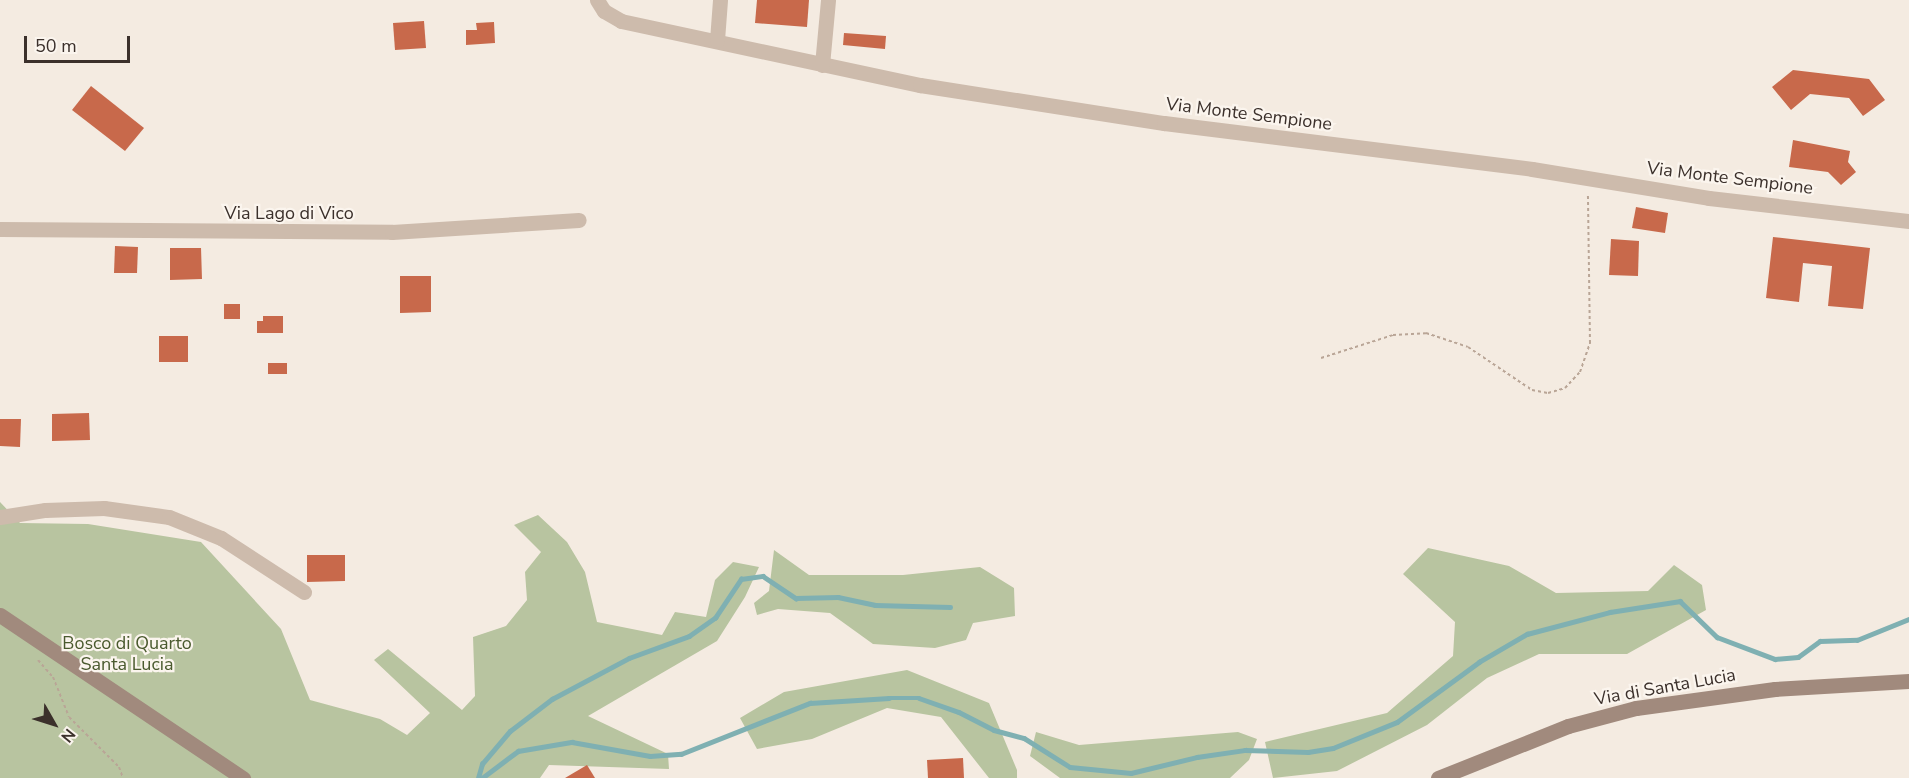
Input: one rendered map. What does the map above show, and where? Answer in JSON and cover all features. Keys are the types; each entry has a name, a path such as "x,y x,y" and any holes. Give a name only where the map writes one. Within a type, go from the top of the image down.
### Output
{"street":[{"name":"Via Monte Sempione","path":"597,0 604,11 621,21 717,40 822,65 1164,123 1588,178 1709,198 1909,221"},
{"path":"717,40 720,0"},
{"path":"822,65 828,0"},
{"name":"Via Lago di Vico","path":"0,229 392,232 579,220"},
{"path":"0,517 95,508 169,517 228,542 304,592"},
{"path":"0,615 243,778"},
{"name":"Via di Santa Lucia","path":"1438,778 1568,726 1636,708 1764,691 1909,681"}],"path":[{"path":"1321,358 1382,338 1419,332 1468,347 1532,390 1548,393 1569,386 1583,366 1590,343 1588,178"},
{"path":"38,659 53,677 69,717 119,767 123,778"}],"green space":[{"name":"Bosco di Quarto Santa Lucia","path":"0,502 20,523 88,524 201,542 281,629 310,700 380,719 407,735 430,713 374,660 388,649 462,710 475,696 473,637 506,626 527,600 525,572 541,552 514,525 538,515 567,542 585,572 597,622 662,635 675,612 706,617 715,580 733,562 759,567 745,597 717,641 588,716 668,754 669,769 549,765 540,778 0,778"},
{"path":"1428,548 1509,566 1556,593 1648,591 1674,565 1702,585 1706,610 1627,654 1539,654 1487,678 1427,725 1337,771 1273,778 1265,742 1387,713 1453,656 1455,622 1403,574"},
{"path":"774,550 809,575 903,575 980,567 1014,588 1015,616 973,623 966,640 935,648 873,644 830,613 778,609 757,615 754,603 769,591"},
{"path":"907,670 989,703 1017,770 1017,778 989,778 941,717 887,708 812,739 757,749 740,718 784,692"},
{"path":"1036,732 1079,745 1238,732 1257,739 1249,760 1230,778 1060,778 1030,756"}],"building":[{"path":"757,0 809,0 807,27 755,23"},
{"path":"424,21 426,48 395,50 393,23"},
{"path":"494,22 495,43 466,45 466,30 477,30 476,23"},
{"path":"844,33 886,36 885,49 843,45"},
{"path":"1793,70 1869,79 1885,100 1863,116 1849,98 1810,94 1791,110 1772,87"},
{"path":"91,86 144,128 125,151 72,110"},
{"path":"1793,140 1850,151 1848,162 1856,172 1841,185 1828,172 1789,167"},
{"path":"1636,207 1668,213 1665,233 1632,228"},
{"path":"1773,237 1870,248 1863,309 1828,306 1832,266 1803,263 1799,302 1766,298"},
{"path":"1611,239 1639,241 1638,276 1609,275"},
{"path":"115,246 138,247 137,273 114,273"},
{"path":"170,248 201,248 202,279 170,280"},
{"path":"400,276 431,276 431,312 400,313"},
{"path":"224,304 240,304 240,319 224,319"},
{"path":"263,316 283,316 283,333 257,333 257,321 263,321"},
{"path":"159,336 188,336 188,362 159,362"},
{"path":"268,363 287,363 287,374 268,374"},
{"path":"89,413 90,440 52,441 52,414"},
{"path":"0,419 21,419 20,447 0,446"},
{"path":"307,555 345,555 345,581 307,582"},
{"path":"963,758 964,778 928,778 927,760"},
{"path":"587,765 595,778 565,778"}],"waterway":[{"path":"478,778 482,764 510,731 552,699 629,658 689,636 715,618 741,579 763,576 796,598 838,597 875,605 950,607"},
{"path":"482,778 518,751 572,742 650,756 681,754 810,703 889,698 919,698 959,712 994,730 1024,738 1070,767 1131,773 1197,757 1245,750 1308,752 1333,748 1397,722 1479,662 1527,634 1610,612 1680,601 1717,637 1775,659 1798,657 1820,641 1857,640 1909,619"}]}
